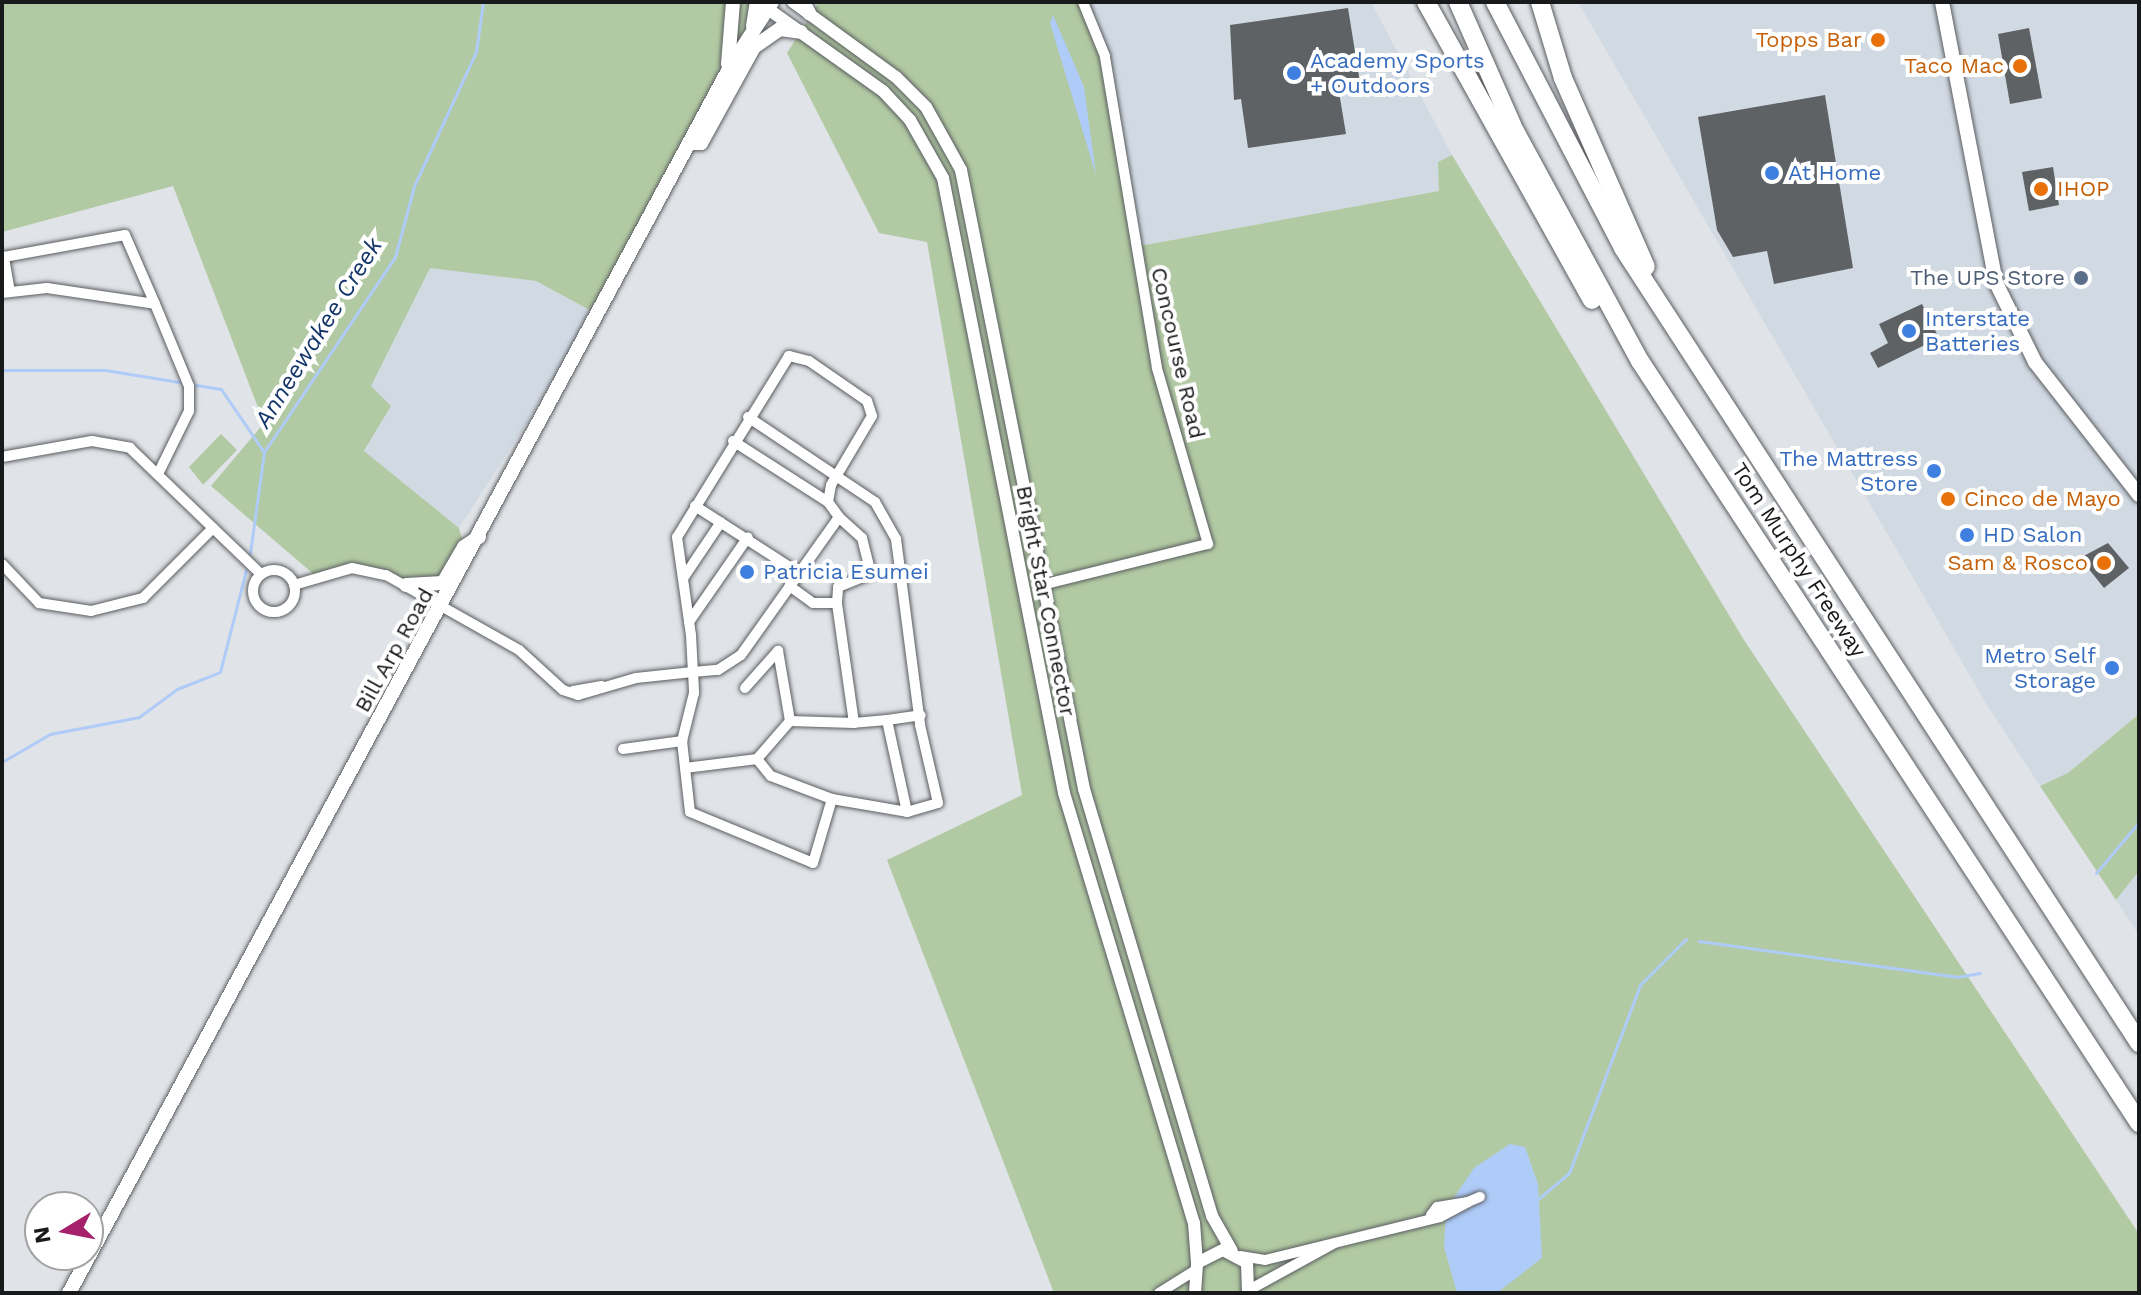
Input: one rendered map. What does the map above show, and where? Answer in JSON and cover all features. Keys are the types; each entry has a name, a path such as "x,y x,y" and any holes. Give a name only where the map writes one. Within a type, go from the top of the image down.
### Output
{"highway":[{"path":"1426,2 1581,283 1640,361"},
{"name":"Tom Murphy Freeway","path":"1458,2 1515,131 1640,361 2139,1123"},
{"name":"Tom Murphy Freeway","path":"1495,2 1590,191 1669,321 2139,1043"},
{"path":"1540,2 1571,99 1669,321"}],"main road":[{"path":"726,76 733,2"},
{"path":"1942,2 1996,283 2043,373 2139,495"},
{"name":"Bill Arp Road","path":"69,1293 482,535 766,4"},
{"path":"690,143 701,143 754,47 780,29 801,32"},
{"path":"406,585 443,583 464,547 482,535"}],"street":[{"name":"Bright Star Connector","path":"793,2 806,7 896,77 926,107 961,170 1042,585 1099,848 1212,1216 1251,1272 1249,1292"},
{"name":"Concourse Road","path":"1042,585 1208,544 1157,368 1105,56 1083,2"},
{"name":"Bright Star Connector","path":"766,4 801,32 858,69 910,120 954,212 1064,793 1194,1223 1195,1293"},
{"path":"155,304 47,288 6,293 4,257 125,235 155,304 189,399 179,443 159,472"},
{"path":"828,502 837,474 872,416 867,401 809,361 789,356 733,441 677,537 693,672 682,741 690,812 813,863 832,799"},
{"path":"748,417 875,502 896,539 921,715 938,803 907,812 832,799 771,776 757,759"},
{"path":"2,457 92,441 130,448 159,472 260,573"},
{"path":"733,441 828,502 862,538 871,574 838,587 837,603 854,723"},
{"path":"695,506 748,537 799,573"},
{"path":"294,585 352,568 406,585 444,605 573,691 718,670 741,655 839,517"},
{"path":"684,577 721,522"},
{"path":"2,564 39,603 62,610 91,611 143,598 169,576 213,528"},
{"path":"689,622 748,537"},
{"path":"260,573 278,570 294,585"},
{"path":"260,573 255,603 271,614 292,604 294,585"},
{"path":"790,586 813,603 837,603"},
{"path":"745,688 778,651 790,721"},
{"path":"790,721 854,723 921,715"},
{"path":"887,720 907,812"},
{"path":"685,768 757,759 790,721"},
{"path":"623,749 682,741"},
{"path":"1159,1293 1213,1251 1265,1260 1431,1215 1480,1197"},
{"path":"1249,1292 1335,1243"}],"shaded area":[{"path":"1083,2 1371,2 1452,155 1438,162 1440,191 1133,247"},
{"path":"1578,2 2139,2 2139,714 2068,773 2040,786 1987,705"},
{"path":"430,267 536,281 597,314 459,528 364,452 391,406 370,386"},
{"path":"2139,871 2139,935 2116,900"}],"green space":[{"path":"2,2 757,2 753,26 597,314 536,281 430,268 371,386 391,406 364,451 459,528 464,547 431,587 352,568 317,577 211,486 264,423 173,186 2,232"},
{"path":"819,2 1083,2 1105,56 1134,247 1439,191 1438,162 1452,155 1744,640 2139,1234 2139,1293 1054,1293 887,860 1022,795 927,242 879,233 787,53"},
{"path":"221,434 237,450 203,485 189,467"},
{"path":"2139,714 2139,871 2116,900 2040,786 2068,773"}],"water":[{"path":"1053,15 1084,87 1096,175 1050,23"},
{"path":"1510,1144 1525,1147 1538,1184 1542,1258 1497,1293 1457,1293 1444,1247 1446,1210 1474,1168"}],"building":[{"name":"Academy Sports + Outdoors","path":"1348,8 1361,89 1339,92 1346,134 1248,148 1241,99 1234,100 1230,25"},
{"name":"Taco Mac","path":"2029,28 2042,98 2010,104 1998,34"},
{"name":"At Home","path":"1825,95 1853,268 1774,284 1767,251 1733,257 1717,230 1698,117"},
{"name":"IHOP","path":"2053,167 2059,205 2029,211 2022,172"},
{"name":"Interstate Batteries","path":"1922,304 1939,338 1878,368 1870,353 1888,343 1879,324"},
{"name":"Sam & Rosco","path":"2108,543 2129,568 2104,588 2080,558"}],"waterway":[{"name":"Anneewakee Creek","path":"250,553 264,452 395,257 414,186 476,52 483,2"},
{"path":"2,370 105,370 179,382"},
{"path":"196,385 221,389 264,452"},
{"path":"2,762 50,734 139,717 177,689 220,672 246,570"},
{"path":"2096,873 2139,822"},
{"path":"1538,1199 1569,1173 1640,985 1686,939"},
{"path":"1699,941 1957,977 1980,973"}],"place":[{"name":"Topps Bar","path":"1878,40"},
{"name":"Taco Mac","path":"2020,66"},
{"name":"Academy Sports + Outdoors","path":"1294,73"},
{"name":"At Home","path":"1772,173"},
{"name":"IHOP","path":"2041,189"},
{"name":"The UPS Store","path":"2081,278"},
{"name":"Interstate Batteries","path":"1909,331"},
{"name":"The Mattress Store","path":"1934,471"},
{"name":"Cinco de Mayo","path":"1948,499"},
{"name":"HD Salon","path":"1967,535"},
{"name":"Sam & Rosco","path":"2104,563"},
{"name":"Patricia Esumei","path":"747,572"},
{"name":"Metro Self Storage","path":"2112,668"}]}
